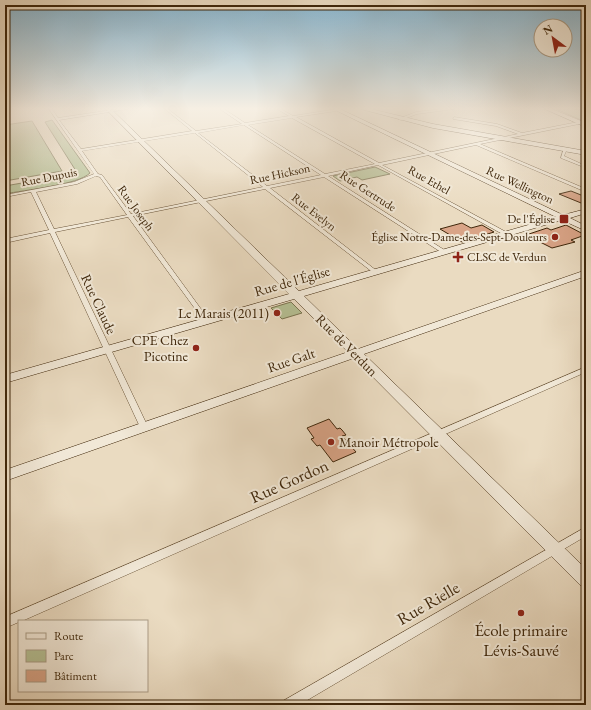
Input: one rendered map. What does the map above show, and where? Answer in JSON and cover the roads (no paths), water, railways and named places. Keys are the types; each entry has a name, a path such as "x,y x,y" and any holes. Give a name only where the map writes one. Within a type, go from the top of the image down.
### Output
{"main road":[{"name":"Rue de Verdun","path":"141,142 586,580"},
{"name":"Rue Wellington","path":"404,142 586,229"},
{"path":"522,142 586,153"},
{"name":"Rue de l'Église","path":"5,379 586,211"},
{"name":"Rue Galt","path":"5,476 586,273"}],"street":[{"name":"Rue Joseph","path":"74,142 96,175 100,176 206,320"},
{"path":"80,150 132,142"},
{"name":"Rue Evelyn","path":"208,142 375,272"},
{"name":"Rue Gertrude","path":"273,142 444,252"},
{"name":"Rue Ethel","path":"338,142 506,234"},
{"name":"Rue Hickson","path":"5,241 486,142"},
{"path":"476,144 586,191"},
{"path":"566,149 562,157 586,167"},
{"name":"Rue Dupuis","path":"5,196 82,182 96,175"},
{"name":"Rue Claude","path":"33,191 144,427"},
{"name":"Rue Gordon","path":"5,623 586,369"},
{"name":"Rue Rielle","path":"287,705 586,531"}],"place":[{"name":"De l'Église","path":"564,219"},
{"name":"Église Notre-Dame-des-Sept-Douleurs","path":"555,237"},
{"name":"CLSC de Verdun","path":"458,257"},
{"name":"Le Marais (2011)","path":"277,313"},
{"name":"CPE Chez Picotine","path":"196,348"},
{"name":"Manoir Métropole","path":"331,442"},
{"name":"École primaire Lévis-Sauvé","path":"521,613"}]}
